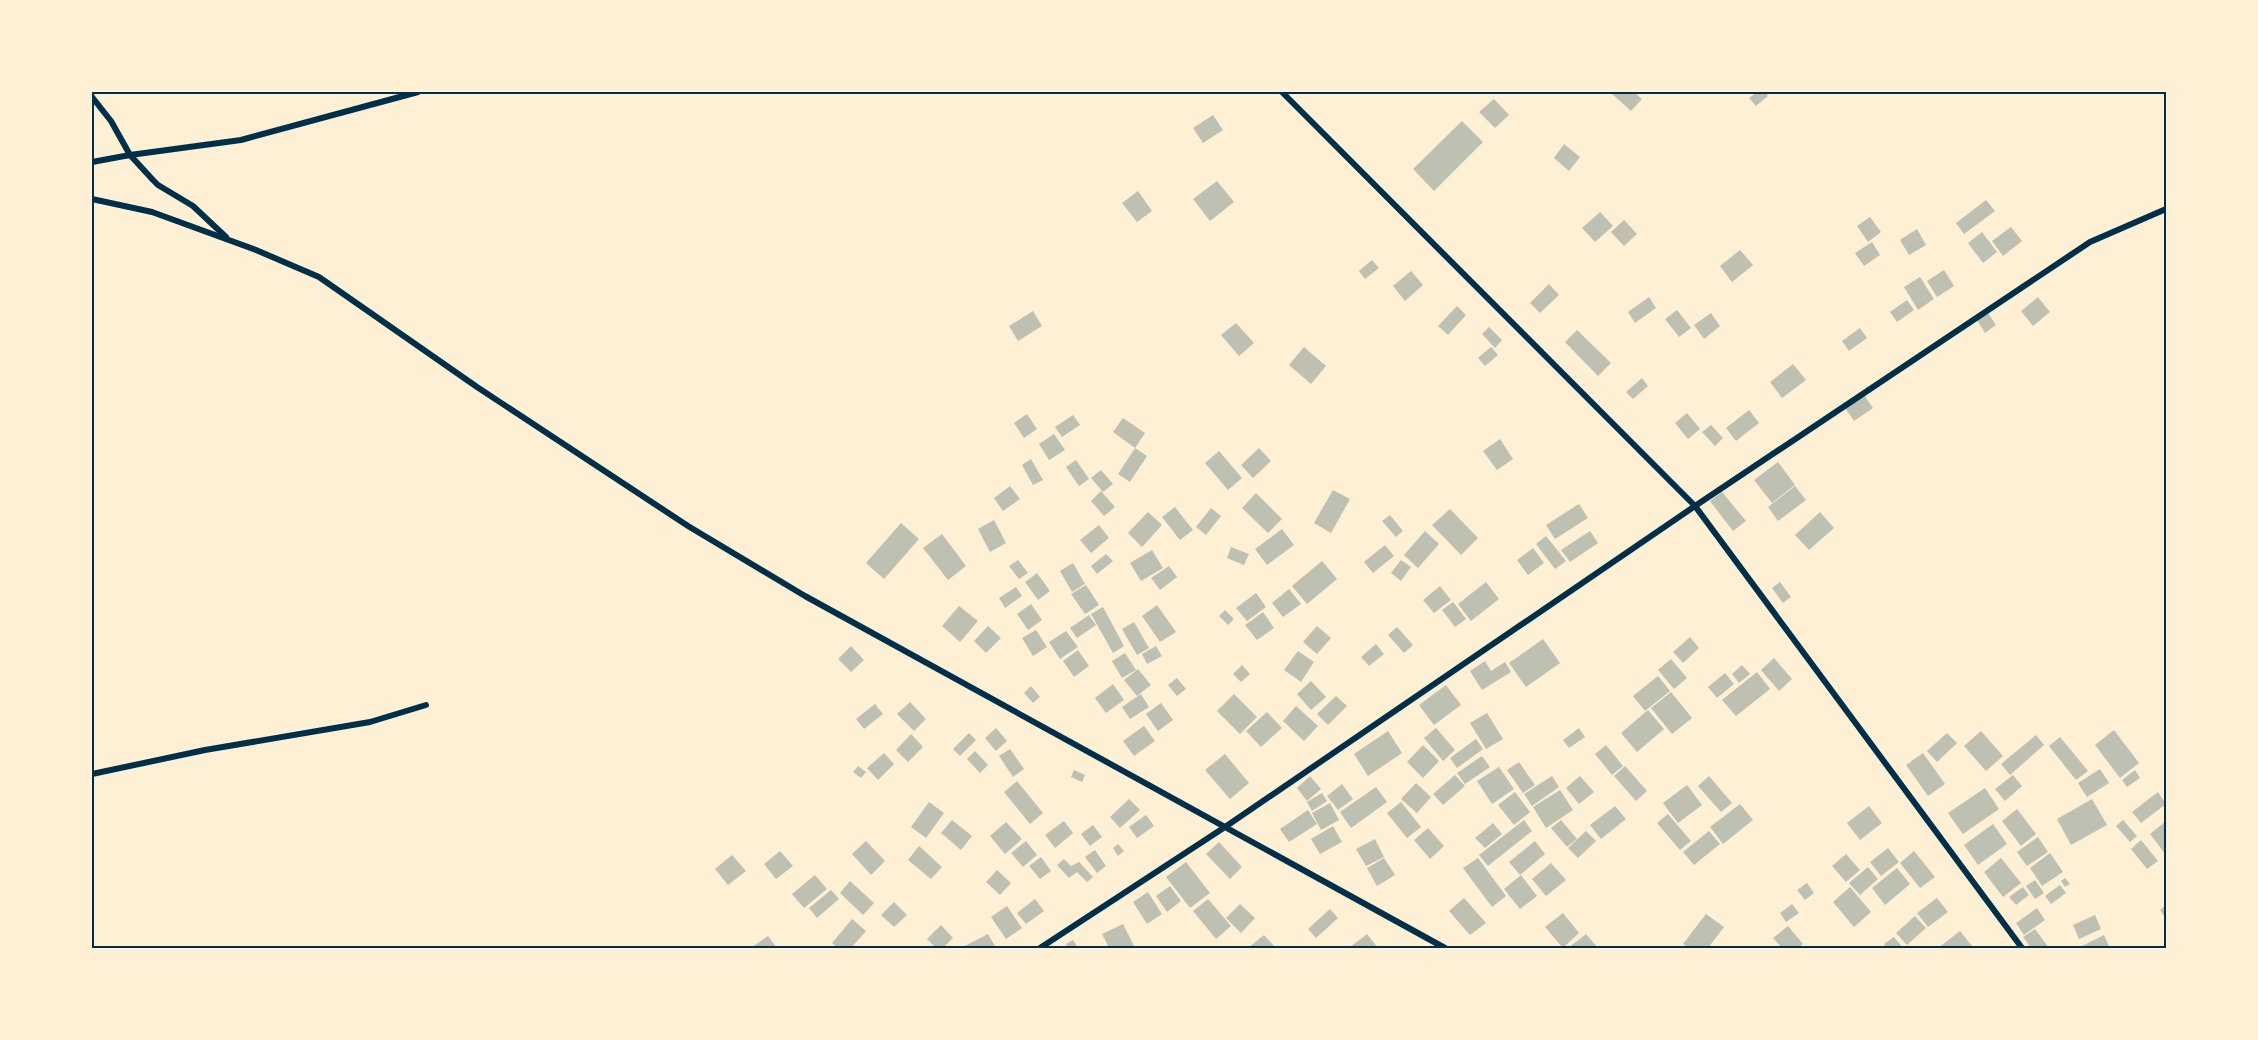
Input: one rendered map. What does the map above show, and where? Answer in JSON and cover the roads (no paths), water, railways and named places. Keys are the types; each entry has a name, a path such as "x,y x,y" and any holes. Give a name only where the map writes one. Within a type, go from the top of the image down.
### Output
{"street":[{"path":"92,162 241,140 418,92"},
{"path":"1282,92 1695,506 2022,948"},
{"path":"92,97 111,121 130,155 158,185 193,206 228,240"},
{"path":"92,199 152,212 319,277 477,387 688,526 805,596 1445,948"},
{"path":"1040,948 1225,827 1695,506 2090,242 2166,208"},
{"path":"92,774 205,750 370,722 426,705"}]}
